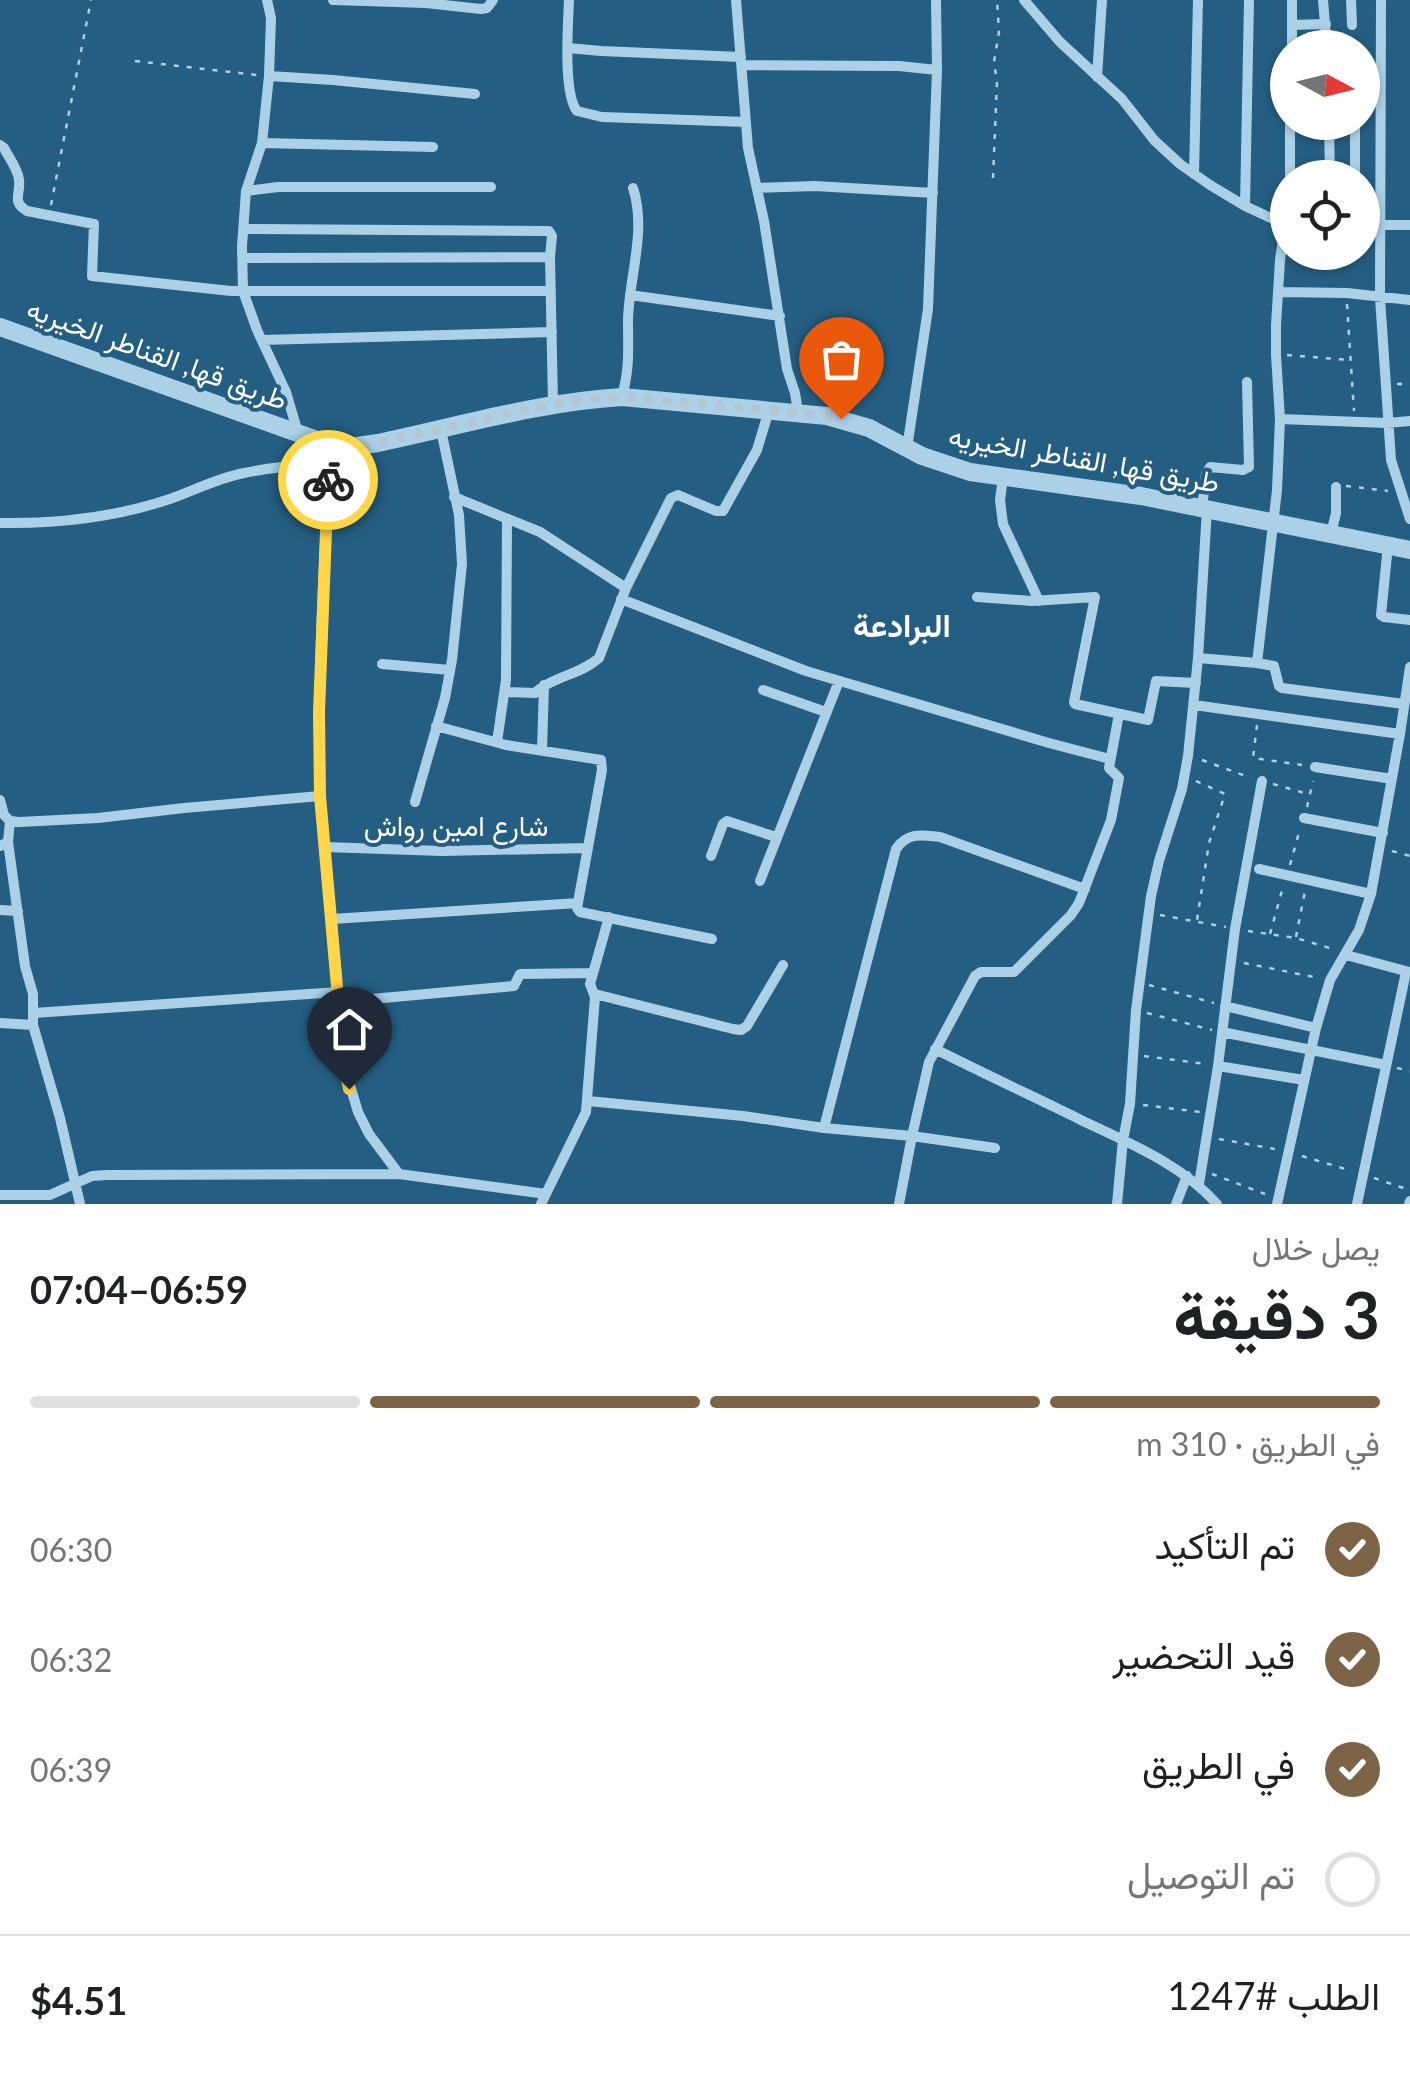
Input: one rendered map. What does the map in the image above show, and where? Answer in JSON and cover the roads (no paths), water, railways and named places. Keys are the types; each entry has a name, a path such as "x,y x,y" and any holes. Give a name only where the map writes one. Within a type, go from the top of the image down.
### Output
{"street":[{"path":"268,0 269,76 262,143 246,190 244,291 290,402 298,434"},
{"path":"332,0 487,8 493,0"},
{"path":"569,0 573,108 582,114 602,117 746,122"},
{"path":"736,0 748,148 798,412"},
{"path":"907,448 928,310 936,0"},
{"path":"1024,0 1060,42 1122,98 1154,140 1194,174 1270,217"},
{"path":"1096,77 1102,0"},
{"path":"1194,174 1198,0"},
{"path":"1245,206 1249,0"},
{"path":"1292,0 1292,30"},
{"path":"1323,0 1326,30"},
{"path":"1352,0 1352,25"},
{"path":"1381,0 1380,224 1410,225"},
{"path":"1292,25 1326,24"},
{"path":"568,48 937,70"},
{"path":"269,76 475,94"},
{"path":"262,143 433,147"},
{"path":"0,144 19,179 20,208 94,224 92,276 244,291 551,291"},
{"path":"756,188 815,186 932,193"},
{"path":"246,190 491,187"},
{"path":"622,397 629,370 628,325 639,218 633,188"},
{"path":"244,229 547,230 552,236 553,404"},
{"path":"243,258 550,256"},
{"path":"1257,663 1280,419 1276,354 1281,270"},
{"path":"1380,270 1391,460 1410,518"},
{"path":"1278,292 1346,293 1410,300"},
{"path":"630,295 780,316"},
{"name":"طريق قها, القناطر الخيريه","path":"0,327 298,434 330,453 553,404 622,397 798,412 855,423 954,468 1205,508 1410,550"},
{"path":"262,340 552,332"},
{"path":"1117,1204 1148,913 1188,756 1198,658 1206,474 1210,467 1248,467 1246,382"},
{"path":"505,692 532,694 599,658 624,593 671,498 678,495 723,511 757,450 769,410"},
{"path":"1280,419 1388,423 1410,420"},
{"path":"415,802 450,670 462,564 461,531 441,430"},
{"path":"0,523 112,514 170,499 217,480 330,453 319,712 320,796 344,1065 349,1089 369,1134 399,1174"},
{"path":"1003,477 1003,524 1039,601"},
{"path":"1330,534 1336,513 1336,486"},
{"path":"454,498 549,537 624,593 776,660 1110,758"},
{"path":"497,742 505,692 507,519"},
{"path":"1388,545 1380,612 1384,617 1410,620"},
{"path":"977,597 1039,601 1095,597 1075,704 1148,720 1156,681 1196,682"},
{"path":"1198,658 1274,666 1282,688 1404,704"},
{"path":"382,664 450,670"},
{"path":"1278,1201 1330,980 1359,930 1371,894 1410,667"},
{"path":"760,882 840,681"},
{"path":"542,750 544,685"},
{"path":"764,690 826,712"},
{"path":"1194,706 1400,734"},
{"path":"899,1204 925,1075 975,976 981,972 1014,972 1075,910 1085,889 1115,806 1120,780 1109,770 1118,714"},
{"path":"436,726 497,742 597,758 602,762 578,902 580,912 712,939"},
{"path":"1315,767 1392,778"},
{"path":"1199,1184 1262,782"},
{"path":"0,800 4,815 18,822 320,796"},
{"path":"1304,818 1383,833"},
{"path":"10,821 4,844 34,1019 80,1204"},
{"path":"711,856 727,821 776,837"},
{"path":"824,1128 896,850 902,840 915,834 940,837 1085,889"},
{"name":"شارع امين رواش","path":"325,846 442,851 588,848"},
{"path":"1259,870 1371,894"},
{"path":"332,919 578,902"},
{"path":"0,910 18,911"},
{"path":"0,1195 50,1196 92,1176 107,1174 399,1174 544,1199 582,1122 588,1101 594,994 590,984 609,917"},
{"path":"1346,954 1408,972 1357,1204"},
{"path":"594,994 741,1030 748,1026 784,965"},
{"path":"0,1022 514,986 520,974 593,974"},
{"path":"1225,1006 1316,1028"},
{"path":"1222,1032 1386,1066"},
{"path":"935,1050 1124,1140 1188,1176 1217,1204"},
{"path":"1218,1066 1304,1080"},
{"path":"588,1101 994,1148"},
{"path":"1176,1204 1188,1176"}],"district":[{"name":"البرادعة","path":"902,626"}]}
